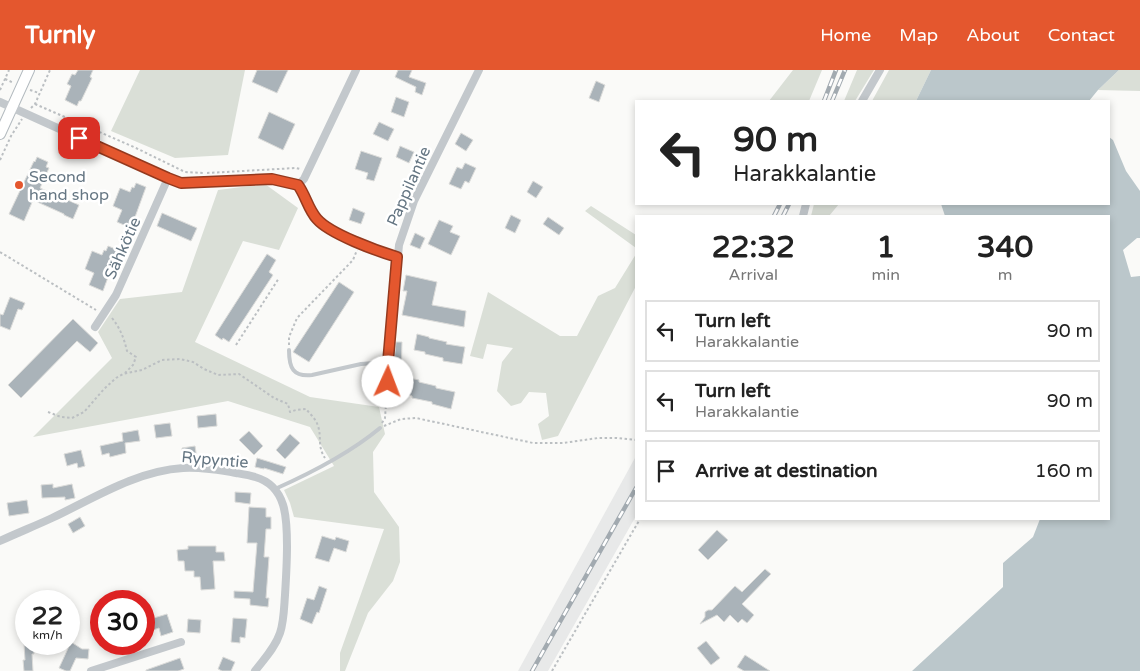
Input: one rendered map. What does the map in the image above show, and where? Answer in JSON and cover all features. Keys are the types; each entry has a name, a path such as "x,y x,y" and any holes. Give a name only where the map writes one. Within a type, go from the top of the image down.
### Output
{"main road":[{"path":"0,134 29,70"}],"street":[{"path":"298,185 304,179 356,70"},
{"name":"Pappilantie","path":"388,382 397,257 402,232 414,201 479,70"},
{"path":"863,100 880,70"},
{"path":"0,102 181,183 272,179 298,185 306,198 308,206 318,220 327,227 378,251 397,257"},
{"name":"Sähkötie","path":"95,327 120,287 168,178"},
{"name":"Rypyntie","path":"0,541 52,518 94,496 159,472 184,468 227,471 256,477 267,482 275,489"},
{"path":"255,671 271,652 280,634 284,613 287,522 284,506 275,489"},
{"path":"91,671 181,642"}],"lane":[{"path":"289,350 289,362 292,368 295,372 306,376 361,364 388,362"},
{"path":"275,489 328,462 363,441 380,428"}],"path":[{"path":"0,90 9,70"},
{"path":"0,160 11,136 25,114 35,104 50,70"},
{"path":"35,104 136,148 185,172 202,173 296,168 307,171"},
{"path":"289,350 289,337 297,318 353,260 360,243"},
{"path":"0,252 104,312 117,324 123,335 127,350 136,357 133,365 104,389 84,412 72,418 61,417 48,412"},
{"path":"236,345 279,278"},
{"path":"123,374 142,370 162,360 180,359 193,362 218,375 239,374 274,398 288,404 290,412 306,409 318,426 321,452 328,462"},
{"path":"380,428 384,418 388,382"},
{"path":"380,428 401,419 416,418 533,443 563,443 598,438 635,440"},
{"path":"552,671 639,520"}],"shaded area":[{"path":"140,70 245,70 228,155 175,158 111,131"},
{"path":"793,70 822,70 809,100 770,100"},
{"path":"857,70 874,70 856,100 844,100"},
{"path":"889,70 931,70 916,100 873,100"},
{"path":"931,70 1119,70 1090,100 916,100"},
{"path":"1119,70 1140,70 1140,91 1098,90"},
{"path":"1110,138 1113,140 1126,171 1140,191 1140,238 1137,238 1123,250 1131,277 1140,276 1140,671 912,671 1003,587 1003,563 1033,537 1040,520 1110,520 1110,215 945,215 941,205 1110,205"},
{"path":"265,184 298,208 279,250 243,241 195,342 310,397 379,407 385,434 373,452 374,492 399,527 400,562 393,581 368,613 345,671 340,671 340,653 384,529 294,517 284,490 334,466 310,427 228,401 33,437 112,358 98,332 120,299 182,292 218,190"},
{"path":"814,205 838,205 830,215 811,215"},
{"path":"591,206 635,234 635,247 585,211"},
{"path":"635,256 635,288 558,436 542,440 538,424 549,416 546,393 529,392 521,403 511,406 497,391 502,362 513,348 487,344 483,359 470,356 488,292 560,336 577,336 598,296 615,288"},
{"path":"635,458 635,518 548,671 518,671"}],"building":[{"path":"78,70 93,70 90,77 92,78 77,106 65,100 71,86 67,84 72,74 75,75"},
{"path":"257,70 288,70 277,93 252,82"},
{"path":"398,70 412,70 409,77 426,83 422,95 415,92 416,87 395,77"},
{"path":"596,81 605,85 599,102 589,98"},
{"path":"396,97 409,102 404,117 391,112"},
{"path":"269,112 295,124 283,150 258,138"},
{"path":"379,122 394,129 388,141 373,134"},
{"path":"461,133 473,140 466,151 455,144"},
{"path":"400,146 414,152 409,163 396,157"},
{"path":"361,151 382,158 374,181 366,179 368,173 355,169"},
{"path":"37,157 48,162 46,167 49,168 40,188 79,205 73,219 33,200 24,221 9,214"},
{"path":"465,163 476,168 469,183 465,181 461,189 449,184 457,167 462,169"},
{"path":"533,181 543,187 536,198 527,192"},
{"path":"136,183 146,187 131,228 117,222 122,210 113,206 120,188 130,192"},
{"path":"353,208 365,213 361,224 349,220"},
{"path":"162,213 197,228 191,241 157,226"},
{"path":"511,215 521,220 515,233 505,228"},
{"path":"548,217 564,228 559,235 543,224"},
{"path":"439,220 453,226 450,232 460,236 451,255 428,244"},
{"path":"415,233 425,238 420,249 410,245"},
{"path":"108,246 118,250 103,291 89,285 94,273 85,269 92,251 102,255"},
{"path":"267,254 276,260 269,272 273,275 229,342 223,338 222,340 215,335"},
{"path":"406,275 437,282 432,305 466,311 464,327 402,315 407,291 403,291"},
{"path":"339,282 354,292 309,362 293,352"},
{"path":"10,297 25,303 22,310 18,309 10,330 0,326 0,314 3,315"},
{"path":"73,319 98,343 90,352 77,341 21,398 8,385"},
{"path":"417,334 447,342 446,344 465,347 462,364 443,361 443,358 414,350"},
{"path":"396,342 402,342 401,383 393,383"},
{"path":"409,378 436,386 436,388 455,392 451,409 432,404 432,402 412,398 412,396 406,394"},
{"path":"216,414 217,426 198,428 197,416"},
{"path":"170,423 172,436 156,438 154,425"},
{"path":"138,430 140,441 125,443 126,453 110,457 109,453 102,455 100,446 123,441 122,433"},
{"path":"249,431 263,446 254,455 239,440"},
{"path":"290,434 300,443 285,459 276,450"},
{"path":"195,446 197,459 183,461 182,448"},
{"path":"81,450 85,466 78,468 77,463 67,466 64,454"},
{"path":"257,458 286,467 283,474 255,467"},
{"path":"53,484 53,488 72,484 75,498 65,500 65,497 42,498 41,485"},
{"path":"235,492 251,493 250,504 235,502"},
{"path":"27,500 29,513 9,516 7,503"},
{"path":"249,507 266,508 266,517 271,517 271,529 266,529 264,557 269,557 266,598 269,598 268,607 250,605 250,599 234,598 234,591 253,592 257,543 247,543"},
{"path":"80,517 85,526 73,533 68,524"},
{"path":"717,530 728,540 708,560 698,550"},
{"path":"322,536 335,540 336,537 349,541 346,552 334,548 329,562 315,558"},
{"path":"188,546 216,546 216,552 224,552 225,561 213,561 215,589 201,590 200,577 194,577 194,571 185,571 184,561 178,561 177,550 188,549"},
{"path":"765,569 771,574 742,604 754,615 747,623 742,619 738,623 730,615 724,622 717,615 700,624 705,617 705,612 712,610 735,586 742,592"},
{"path":"319,586 327,589 319,613 317,612 312,624 300,619 307,598 314,600"},
{"path":"167,614 173,632 161,636 159,628 155,629 155,618"},
{"path":"233,618 247,619 245,638 240,637 240,643 231,642"},
{"path":"188,619 201,620 200,633 187,632"},
{"path":"706,641 720,658 711,665 697,648"},
{"path":"80,648 89,649 88,659 76,658 70,671 59,668 65,655 80,655"},
{"path":"25,655 32,655 33,671 24,671 23,660 25,660"},
{"path":"745,655 770,671 744,671 737,667"},
{"path":"223,657 235,662 231,671 218,669"},
{"path":"180,658 184,669 178,671 146,671 146,670"}],"railway":[{"path":"824,100 836,70"},
{"path":"832,100 845,70"},
{"path":"774,215 780,205"},
{"path":"784,215 788,205"},
{"path":"532,671 635,490"}],"place":[{"name":"Second hand shop","path":"19,185"}],"route":[{"path":"79,138 181,183 272,179 298,185 306,198 308,206 318,220 327,227 378,251 397,257 388,382"}]}
